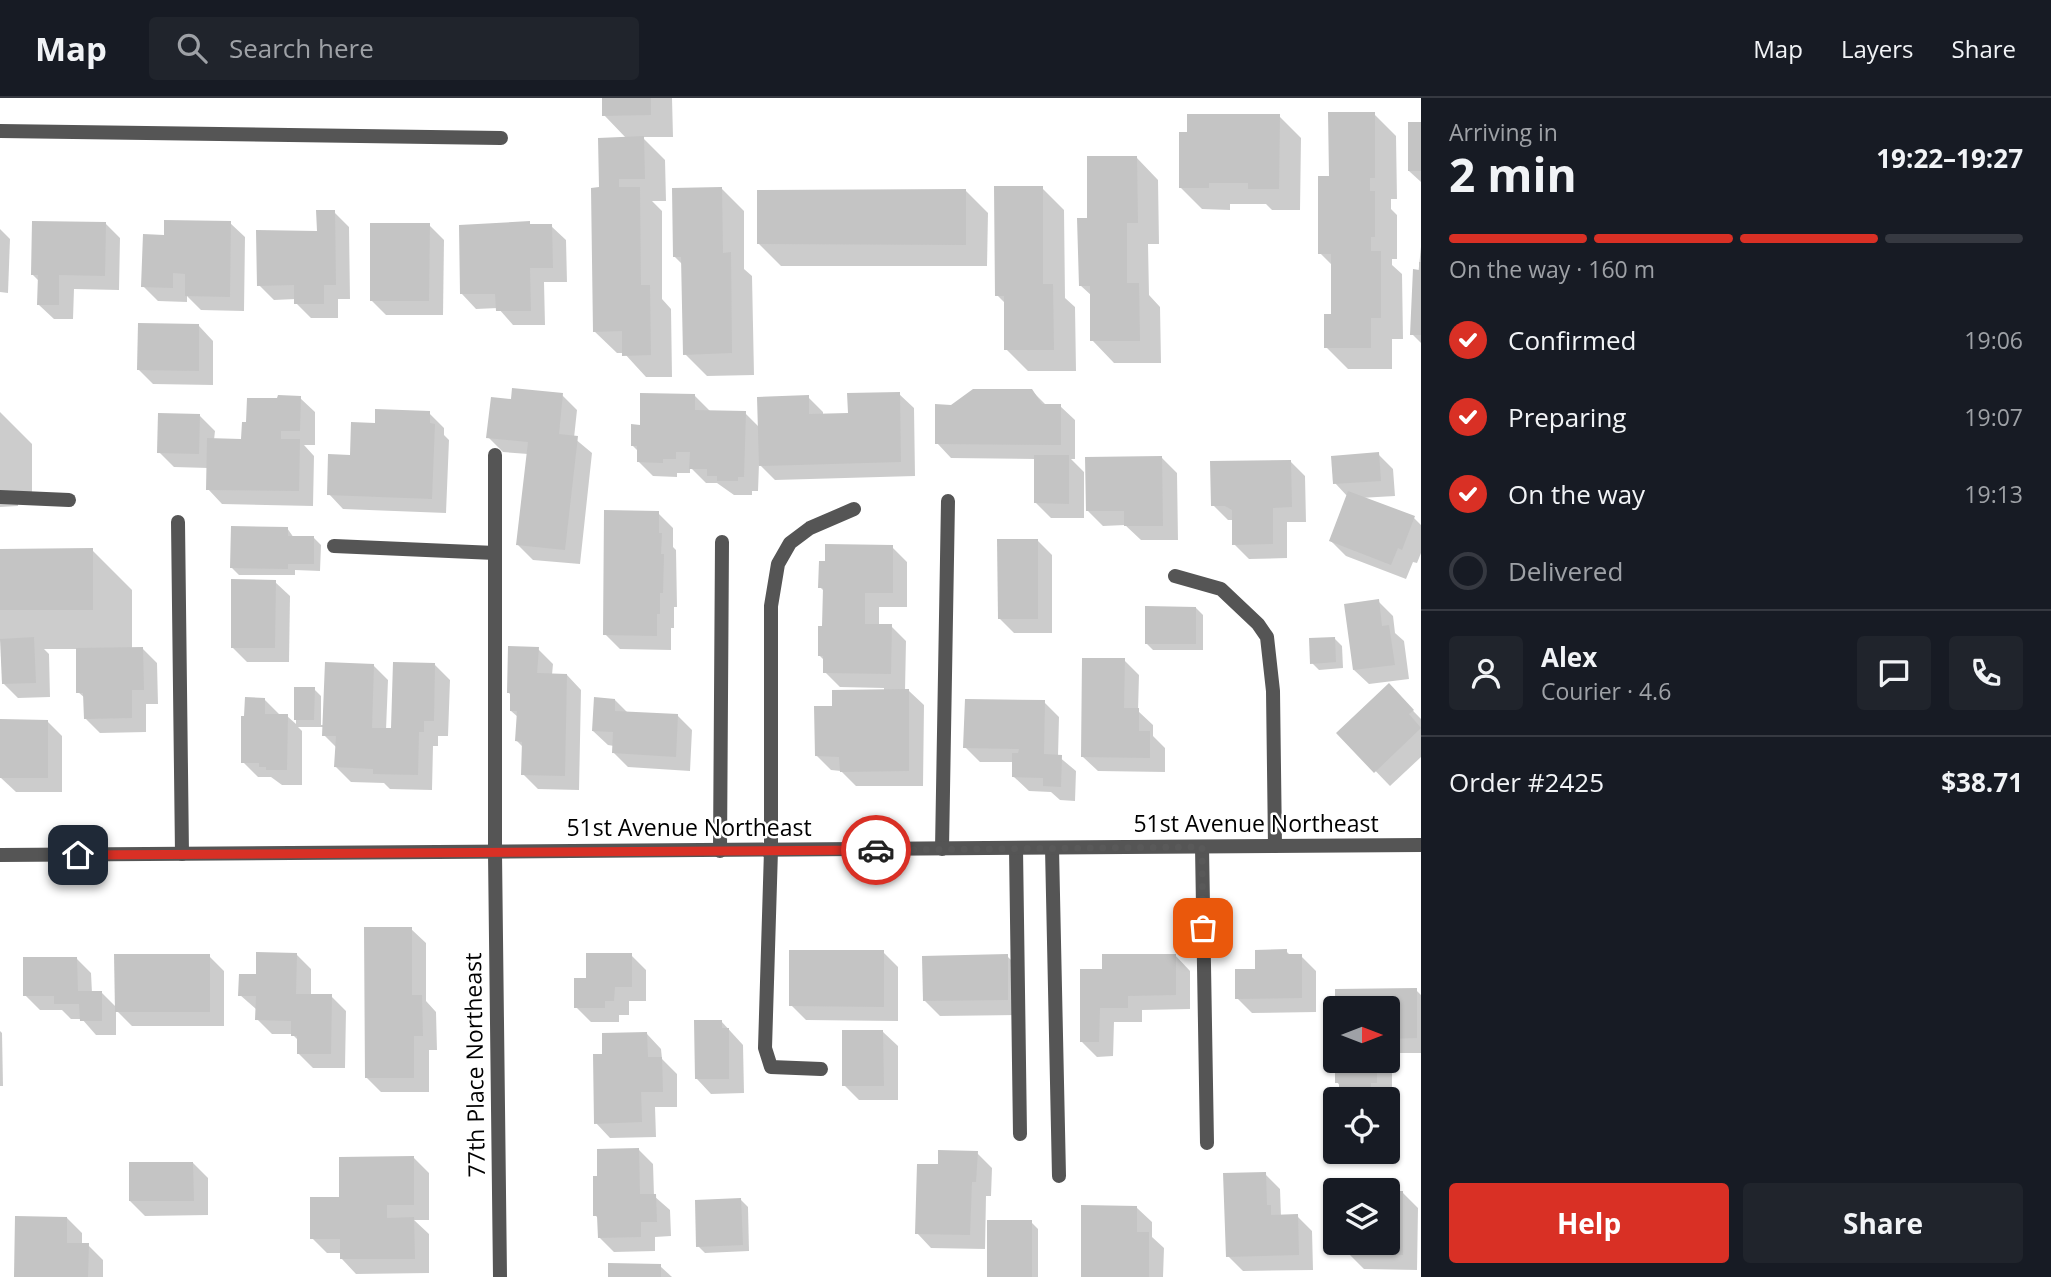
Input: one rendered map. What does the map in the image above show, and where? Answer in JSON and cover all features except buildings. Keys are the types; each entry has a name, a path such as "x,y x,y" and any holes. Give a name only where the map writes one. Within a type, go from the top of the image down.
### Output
{"street":[{"path":"0,131 501,138"},
{"name":"77th Place Northeast","path":"495,455 495,853 500,1277"},
{"path":"0,498 69,500"},
{"path":"942,849 948,501"},
{"path":"821,1069 771,1068 765,1048 771,850 771,606 778,564 790,543 810,528 854,509"},
{"path":"178,522 182,854"},
{"path":"720,851 722,542"},
{"path":"334,546 495,553"},
{"path":"1175,576 1221,589 1258,624 1267,637 1273,691 1275,846"},
{"name":"51st Avenue Northeast","path":"0,855 1421,845"},
{"path":"1202,847 1207,1143"},
{"path":"1016,848 1020,1134"},
{"path":"1052,848 1059,1176"}],"way so far":[{"path":"876,850 1202,847 1203,928"}],"route":[{"path":"78,855 876,850"}]}
